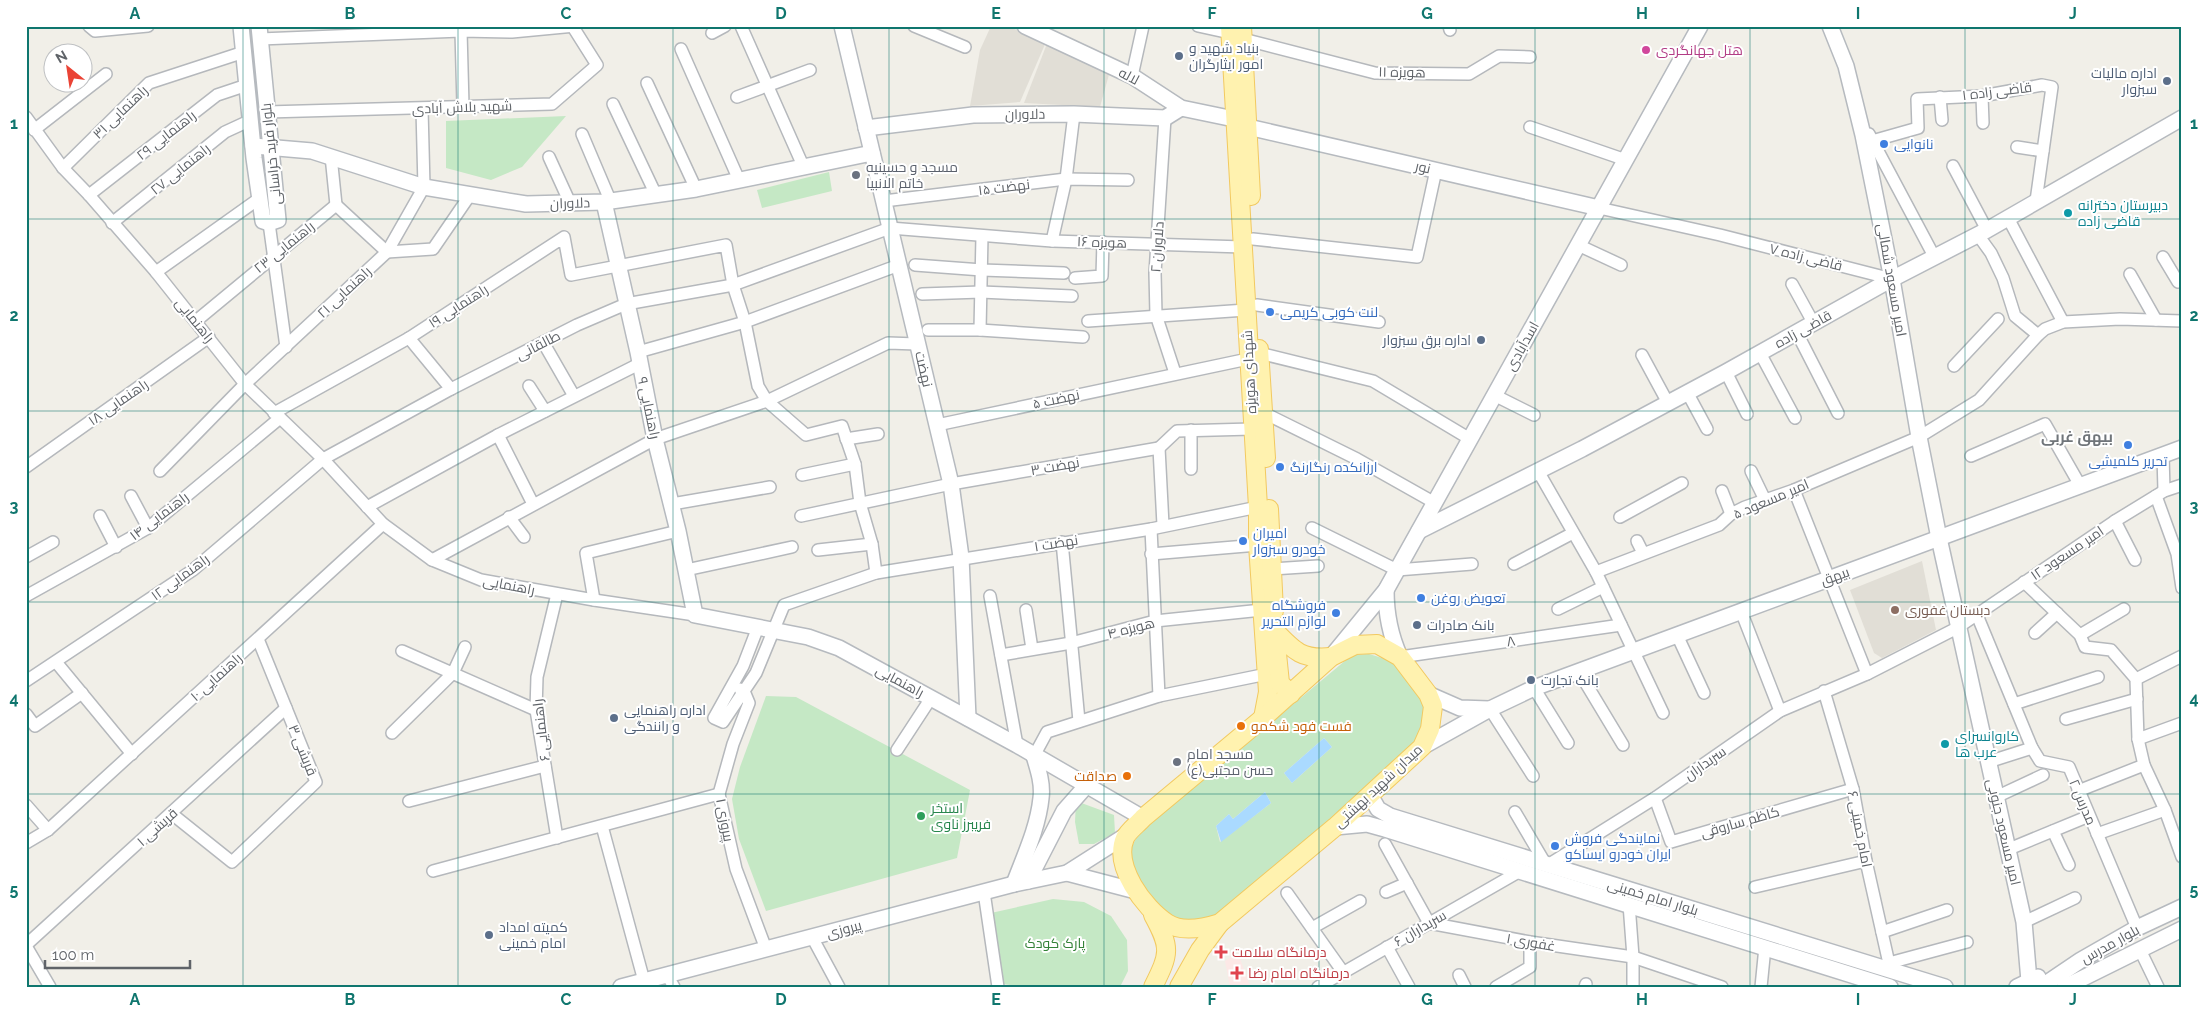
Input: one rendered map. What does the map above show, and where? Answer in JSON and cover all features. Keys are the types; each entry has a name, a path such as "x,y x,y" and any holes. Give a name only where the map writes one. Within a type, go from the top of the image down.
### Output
{"main road":[{"name":"شهدای هویزه","path":"1236,31 1254,356 1252,429 1258,507 1262,610 1277,686"},
{"name":"شهدای هویزه","path":"1143,818 1263,718 1277,686 1264,413 1254,356"},
{"path":"1275,631 1289,646 1308,657 1314,659 1331,657"},
{"name":"میدان شهید بهشتی","path":"1125,836 1122,864 1141,897 1167,924 1198,929 1220,923 1335,827 1422,747 1430,729 1433,706 1428,694 1400,657 1377,644 1355,646 1277,686"},
{"path":"1125,836 1143,818"},
{"path":"1141,897 1165,937 1167,954 1153,987"},
{"path":"1180,987 1200,950 1220,923"}],"street":[{"path":"89,26 95,30 148,26"},
{"name":"بلوار فرید خراسانی","path":"241,26 250,120 263,221 269,223 278,220 259,32"},
{"path":"712,33 726,26"},
{"path":"741,26 804,168"},
{"name":"نهضت","path":"842,26 951,484 961,557 968,718"},
{"path":"914,26 965,47"},
{"name":"لاله","path":"1025,26 1042,30 1132,76 1181,108 1241,123"},
{"path":"1132,76 1143,26"},
{"name":"هویزه ۱۱","path":"1198,26 1236,31 1375,73 1470,74 1499,56 1530,56"},
{"name":"اسدآبادی","path":"1331,657 1386,590 1700,26"},
{"path":"259,32 512,32 574,27"},
{"name":"شهید بلاش آبادی","path":"267,112 422,110 463,106 552,104 597,65 574,27"},
{"name":"امیر مسعود شمالی","path":"1833,27 1846,66 1858,114 1892,279 1919,437 1939,538"},
{"path":"461,31 463,106"},
{"path":"681,49 739,180"},
{"name":"راهنمایی ۳۱","path":"63,168 149,83 244,52"},
{"path":"737,97 810,70"},
{"path":"34,130 106,74"},
{"path":"648,83 696,189"},
{"name":"راهنمایی ۲۹","path":"89,195 217,96 247,85"},
{"name":"قاضی زاده ۱","path":"1872,141 1918,128 1917,99 1982,96 2042,85 2052,87 2036,201"},
{"path":"1982,96 1983,123"},
{"path":"1940,97 1942,120"},
{"path":"613,104 656,195"},
{"path":"1165,118 1181,108"},
{"path":"422,110 424,187"},
{"path":"1052,241 1066,179 1074,114"},
{"name":"دلاوران","path":"866,128 973,115 1074,114 1165,118"},
{"path":"1858,114 1935,258"},
{"name":"راهنمایی","path":"26,117 63,168 156,272 246,384 323,459 384,524 432,560 481,580 556,594 695,615 808,637 838,648 931,698 1143,818"},
{"name":"دلاوران ۲","path":"1165,118 1155,273 1156,315 1175,373"},
{"name":"قاضی زاده","path":"1419,531 1726,372 1892,279 1983,232 2182,118"},
{"name":"راهنمایی ۲۷","path":"112,223 225,132 250,120"},
{"name":"نور","path":"1241,123 1599,208"},
{"path":"1530,127 1626,160"},
{"path":"582,134 607,201"},
{"name":"دلاوران","path":"253,146 312,151 424,187 526,204 607,201 656,195 696,189 872,154"},
{"path":"2016,146 2043,151"},
{"path":"331,156 336,205 387,252 433,249 470,195"},
{"path":"549,157 570,203"},
{"path":"1953,166 2003,278 2015,316 2041,332 2063,322 2120,319 2182,321"},
{"name":"هویزه ۱۶","path":"890,228 1052,241 1158,244 1248,243 1417,257 1436,170"},
{"name":"نهضت ۱۵","path":"884,201 1066,179 1128,180"},
{"name":"راهنمایی ۲۱","path":"160,471 246,384 387,252 424,187"},
{"path":"156,272 260,198"},
{"name":"راهنمایی ۹","path":"607,201 618,267 655,439 678,531 695,615"},
{"name":"راهنمایی ۲۳","path":"196,321 273,255 336,205"},
{"name":"قاضی زاده ۷","path":"1599,208 1720,235 1892,279"},
{"path":"2008,218 2063,322"},
{"path":"269,223 286,347"},
{"name":"طالقانی","path":"323,459 451,389 543,342 626,304 733,285 890,228"},
{"path":"980,330 982,236"},
{"name":"راهنمایی ۱۹","path":"277,416 409,338 564,237 571,276 618,267"},
{"path":"1075,278 1102,276 1103,242"},
{"path":"618,267 726,245 733,285 745,322 758,386 767,401 806,435 842,426 855,464 860,503 872,544 876,573"},
{"path":"1578,245 1621,265"},
{"path":"2164,258 2178,282 2182,280"},
{"path":"367,507 574,396 639,358 745,322 899,265"},
{"path":"915,265 1064,273"},
{"path":"2130,274 2156,320"},
{"path":"1792,284 1814,324"},
{"path":"922,294 981,292 1072,296"},
{"path":"1088,321 1251,308 1380,322"},
{"path":"1954,366 1998,319"},
{"path":"928,330 980,330 1083,337"},
{"name":"امیر مسعود ۵","path":"1596,572 1719,525 1731,514 1794,490 1919,437 1979,400 2041,332"},
{"path":"1797,333 1838,412"},
{"name":"راهنمایی ۱۸","path":"26,467 209,337"},
{"path":"409,338 451,389"},
{"path":"543,342 574,396"},
{"path":"432,560 655,439 767,401 888,343 918,344"},
{"path":"1760,353 1794,418"},
{"path":"1642,355 1668,402"},
{"path":"1254,356 1373,382 1470,439"},
{"name":"نهضت ۵","path":"937,425 1254,356"},
{"path":"1726,372 1747,414"},
{"path":"529,386 545,411"},
{"path":"1687,392 1707,429"},
{"path":"1494,396 1534,415"},
{"path":"1264,413 1357,459 1434,503"},
{"name":"راهنمایی ۱۴","path":"27,593 116,547 148,528 277,416"},
{"path":"1971,456 2045,424 2081,486"},
{"path":"1163,525 1159,448 1177,431 1252,429"},
{"path":"1191,430 1191,469"},
{"path":"846,440 878,434"},
{"path":"498,436 533,504"},
{"name":"نهضت ۳","path":"801,516 951,484 1159,448"},
{"name":"بیهق","path":"1422,747 1490,709 1534,688 2182,448"},
{"path":"2163,455 2160,493 2177,554 2181,587"},
{"name":"راهنمایی ۱۲","path":"26,681 193,570 323,459"},
{"path":"802,475 855,464"},
{"path":"1538,471 1596,572 1662,713"},
{"path":"1751,471 1765,500"},
{"path":"1620,517 1682,483"},
{"name":"امیر مسعود ۱۲","path":"1867,674 1957,628 2115,521 2160,493 2182,485"},
{"path":"672,504 770,487"},
{"path":"1794,490 1867,674"},
{"path":"1722,491 1731,514"},
{"path":"131,496 148,528"},
{"name":"نهضت ۱","path":"775,630 784,605 876,573 961,557 1151,529 1163,525 1258,507"},
{"path":"100,516 116,547"},
{"path":"509,517 524,537"},
{"path":"2115,521 2135,560"},
{"name":"راهنمایی ۱۰","path":"26,843 48,830 384,524"},
{"path":"1312,528 1397,570 1472,564"},
{"path":"1151,529 1159,696"},
{"path":"594,600 586,553 678,531"},
{"path":"1514,564 1573,533"},
{"name":"امیر مسعود جنوبی","path":"1939,538 1957,628 2009,849 2024,922 2029,985"},
{"path":"1637,541 1643,553"},
{"path":"26,557 53,542"},
{"path":"1062,542 1079,721"},
{"path":"818,550 872,544"},
{"path":"1151,554 1258,545"},
{"path":"686,570 792,547"},
{"path":"1272,569 1318,566"},
{"path":"2024,582 2080,635 2085,647 2111,650 2136,679 2138,739 2144,765 2165,810 2182,856"},
{"path":"1558,609 1603,587"},
{"path":"1386,590 1386,614 1390,636 1400,657"},
{"name":"راهنمایی ۶","path":"556,594 537,677 536,710 557,838"},
{"path":"990,596 1017,745"},
{"path":"2080,635 2124,609"},
{"path":"1026,610 1032,649"},
{"name":"هویزه ۴","path":"1001,655 1072,643 1155,621 1262,610"},
{"path":"1741,611 1780,711"},
{"path":"2035,633 2057,613"},
{"name":"مدرس ۲","path":"1977,615 2032,748 2040,761 2069,767 2088,816 2138,928"},
{"name":"۸","path":"1400,657 1621,626"},
{"path":"758,627 742,666 714,718 723,722 756,673 775,630"},
{"path":"1677,635 1704,693"},
{"name":"قریشی ۳","path":"172,814 232,862 316,782 258,639"},
{"path":"392,733 453,673 465,647"},
{"path":"402,651 536,710"},
{"path":"2136,679 2182,656"},
{"path":"56,662 132,754"},
{"path":"1579,672 1622,745"},
{"name":"سربداران","path":"1547,864 1655,798 1780,711 1867,674"},
{"path":"2014,704 2098,677"},
{"path":"732,684 744,691"},
{"path":"1021,883 1029,842 1041,798 1040,774 1034,756 1047,732 1159,696 1277,686"},
{"path":"1534,688 1568,743"},
{"name":"پیروزی ۱","path":"744,691 749,703 733,744 719,794 736,869 766,949"},
{"name":"امام خمینی ۶","path":"1824,691 1853,789 1866,861 1889,966"},
{"path":"26,714 35,726 82,693"},
{"path":"1428,694 1460,708 1490,709 1533,776"},
{"path":"897,750 931,698"},
{"path":"2066,719 2137,699"},
{"name":"قریشی ۱","path":"26,946 286,708"},
{"path":"2138,739 2182,723"},
{"path":"1988,762 2032,748"},
{"path":"2078,791 2144,765"},
{"path":"409,801 545,766"},
{"path":"1996,797 2043,775"},
{"path":"1021,883 1064,811 1087,785"},
{"name":"کاظم ساروقی","path":"1655,798 1670,842 1853,789"},
{"path":"433,871 719,794"},
{"name":"بلوار امام خمینی","path":"1370,795 1378,808 1390,816 1522,870 1890,987"},
{"path":"26,805 48,830"},
{"path":"2097,834 2165,810"},
{"path":"1515,812 1547,864"},
{"path":"2009,849 2088,816"},
{"name":"بلوار امام خمینی","path":"1335,827 1367,824 1547,864 1889,966 1946,987"},
{"path":"602,826 644,981"},
{"path":"2053,831 2069,865"},
{"path":"1067,873 1125,836"},
{"path":"1385,844 1429,923"},
{"path":"1755,887 1866,861"},
{"name":"سربداران ۶","path":"1318,987 1522,870"},
{"path":"1067,873 1141,897"},
{"name":"پیروزی","path":"621,987 644,981 670,981 766,949 984,892 1067,873"},
{"path":"1386,892 1406,883"},
{"path":"984,892 998,987"},
{"path":"1287,893 1343,972"},
{"path":"2024,922 2075,898"},
{"path":"1312,928 1360,901"},
{"path":"1629,904 1634,958 1633,987"},
{"name":"بلوار مدرس","path":"2029,985 2082,960 2138,928 2182,907"},
{"path":"1882,932 1947,910"},
{"name":"غفوری ۱","path":"1429,923 1530,942 1634,958 1722,987"},
{"name":"بلوار مدرس","path":"2065,987 2182,929"},
{"path":"812,937 839,987"},
{"path":"1496,987 1530,967 1530,942"},
{"path":"1889,966 1967,942"},
{"path":"26,946 50,987"},
{"path":"1387,947 1409,987"},
{"path":"1761,987 1764,947"},
{"path":"2140,950 2158,987"},
{"path":"1840,971 1847,955"},
{"path":"1459,975 1465,987"},
{"path":"2075,987 2086,975"},
{"path":"826,987 833,976"}],"shaded area":[{"path":"991,26 1007,26 1046,42 1020,102 970,106 980,50"},
{"path":"1048,41 1110,71 1100,107 1024,103"},
{"name":"دبستان غفوری","path":"1922,561 1936,630 1882,658 1874,653 1850,590"},
{"name":"درمانگاه امام رضا","path":"1238,953 1250,986 1248,987 1230,987 1225,961"}],"green space":[{"path":"566,116 522,167 491,180 446,168 446,121"},
{"path":"829,172 832,191 762,208 757,190"},
{"path":"1369,654 1389,660 1409,676 1424,697 1427,721 1415,746 1229,910 1212,918 1187,923 1166,914 1142,888 1131,869 1129,862 1132,845 1141,831 1352,655","holes":["1324,738 1332,747 1292,783 1284,773","1265,792 1271,803 1220,842 1216,826 1229,814 1233,819"]},
{"path":"766,696 796,697 970,790 957,858 766,911 739,839 732,799 740,767"},
{"path":"1076,801 1114,815 1115,833 1094,844 1079,844 1075,822"},
{"name":"پارک کودک","path":"1053,899 1084,902 1111,916 1127,940 1128,971 1120,987 1025,987 994,983 982,915"}],"water":[{"path":"1324,738 1332,747 1292,783 1284,773"},
{"path":"1265,792 1271,803 1221,842 1216,826 1229,814 1233,819"}],"place":[{"name":"هتل جهانگردی","path":"1646,50"},
{"name":"بنیاد شهید و امور ایثارگران","path":"1179,56"},
{"name":"اداره مالیات سبزوار","path":"2167,81"},
{"name":"نانوایی","path":"1884,144"},
{"name":"مسجد و حسینیه خاتم الانبیا","path":"856,175"},
{"name":"دبیرستان دخترانه قاضی زاده","path":"2068,213"},
{"name":"لنت کوبی کریمی","path":"1270,312"},
{"name":"اداره برق سبزوار","path":"1481,340"},
{"name":"تحریر کلمیشی","path":"2128,445"},
{"name":"ارزانکده رنگارنگ","path":"1280,467"},
{"name":"امیران خودرو سبزوار","path":"1243,541"},
{"name":"تعویض روغن","path":"1421,598"},
{"name":"دبستان غفوری","path":"1895,610"},
{"name":"فروشگاه لوازم التحریر","path":"1336,613"},
{"name":"بانک صادرات","path":"1417,625"},
{"name":"بانک تجارت","path":"1531,680"},
{"name":"اداره راهنمایی و رانندگی","path":"614,718"},
{"name":"فست فود شکمو","path":"1241,726"},
{"name":"کاروانسرای عرب ها","path":"1945,744"},
{"name":"مسجد امام حسن مجتبی(ع)","path":"1177,762"},
{"name":"صداقت","path":"1127,776"},
{"name":"استخر فریبرز ناوی","path":"921,816"},
{"name":"نمایندگی فروش ایران خودرو ایساکو","path":"1555,846"},
{"name":"کمیته امداد امام خمینی","path":"489,935"},
{"name":"درمانگاه سلامت","path":"1221,952"},
{"name":"درمانگاه امام رضا","path":"1237,973"}],"district":[{"name":"بیهق غربی","path":"2077,437"}]}
